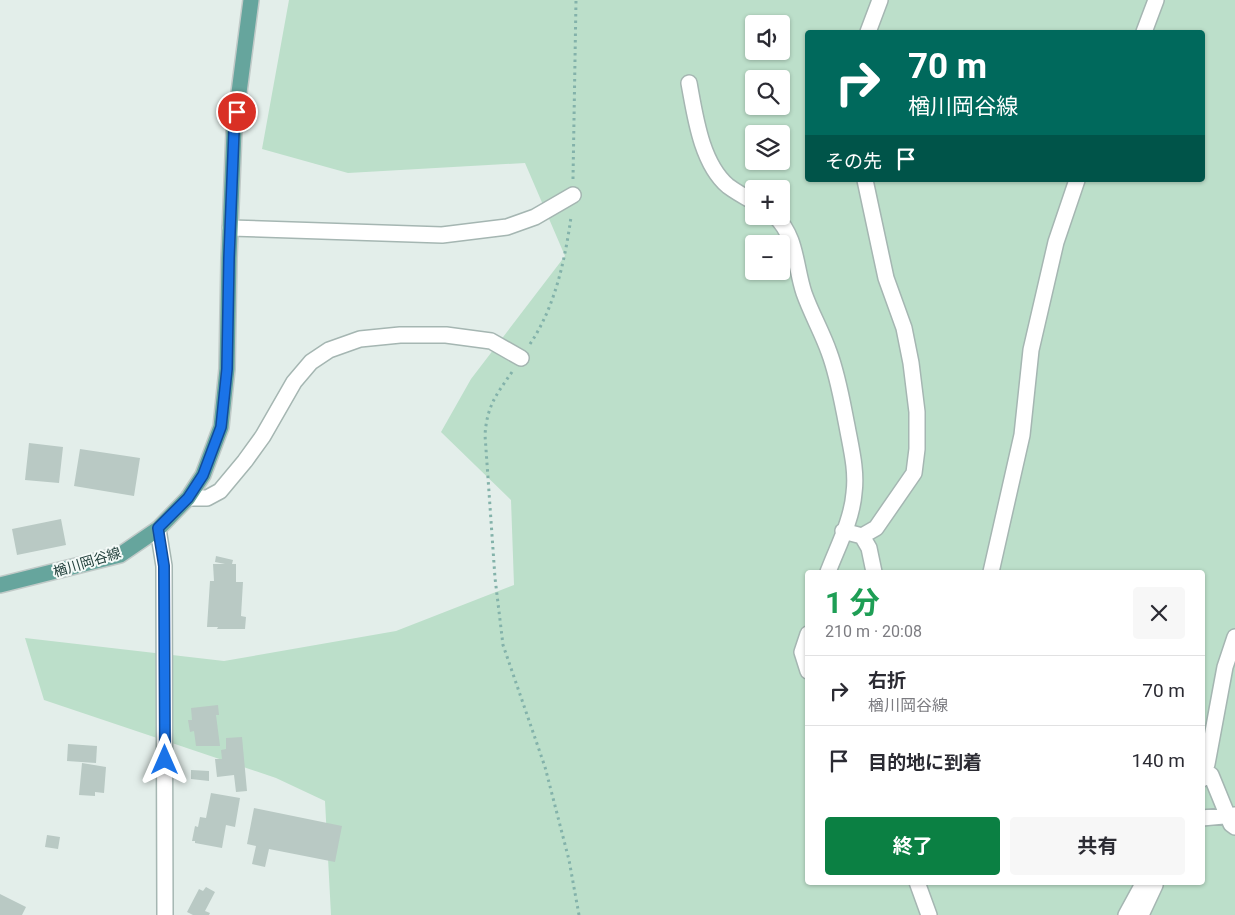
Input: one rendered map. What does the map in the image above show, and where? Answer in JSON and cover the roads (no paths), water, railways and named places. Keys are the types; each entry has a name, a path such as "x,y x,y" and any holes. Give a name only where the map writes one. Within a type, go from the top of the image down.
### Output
{"main road":[{"name":"楢川岡谷線","path":"0,585 120,555 158,528 188,498 203,475 221,427 227,369 234,131 251,0"}],"street":[{"path":"869,30 880,0"},
{"path":"1145,30 1156,0"},
{"path":"689,83 696,120 707,155 727,185 745,196"},
{"path":"862,536 876,528 914,473 917,449 917,412 911,364 904,328 886,278 865,182"},
{"path":"991,570 1022,435 1031,350 1056,242 1075,182"},
{"path":"230,228 442,234 507,227 535,217 573,195"},
{"path":"783,225 791,238 801,283 829,352 841,397 855,478 854,495 844,531 829,570"},
{"path":"188,498 207,498 220,491 263,436 294,382 311,362 330,350 360,339 400,334 446,335 491,341 521,358"},
{"path":"158,528 164,566 165,915"},
{"path":"844,531 862,536 869,548 874,570"},
{"path":"1205,770 1225,667 1235,637"},
{"path":"805,643 802,652 805,662"},
{"path":"1205,775 1211,775 1233,819 1205,818"},
{"path":"918,885 928,915"},
{"path":"1126,915 1142,885"},
{"path":"1141,915 1155,885"}]}
